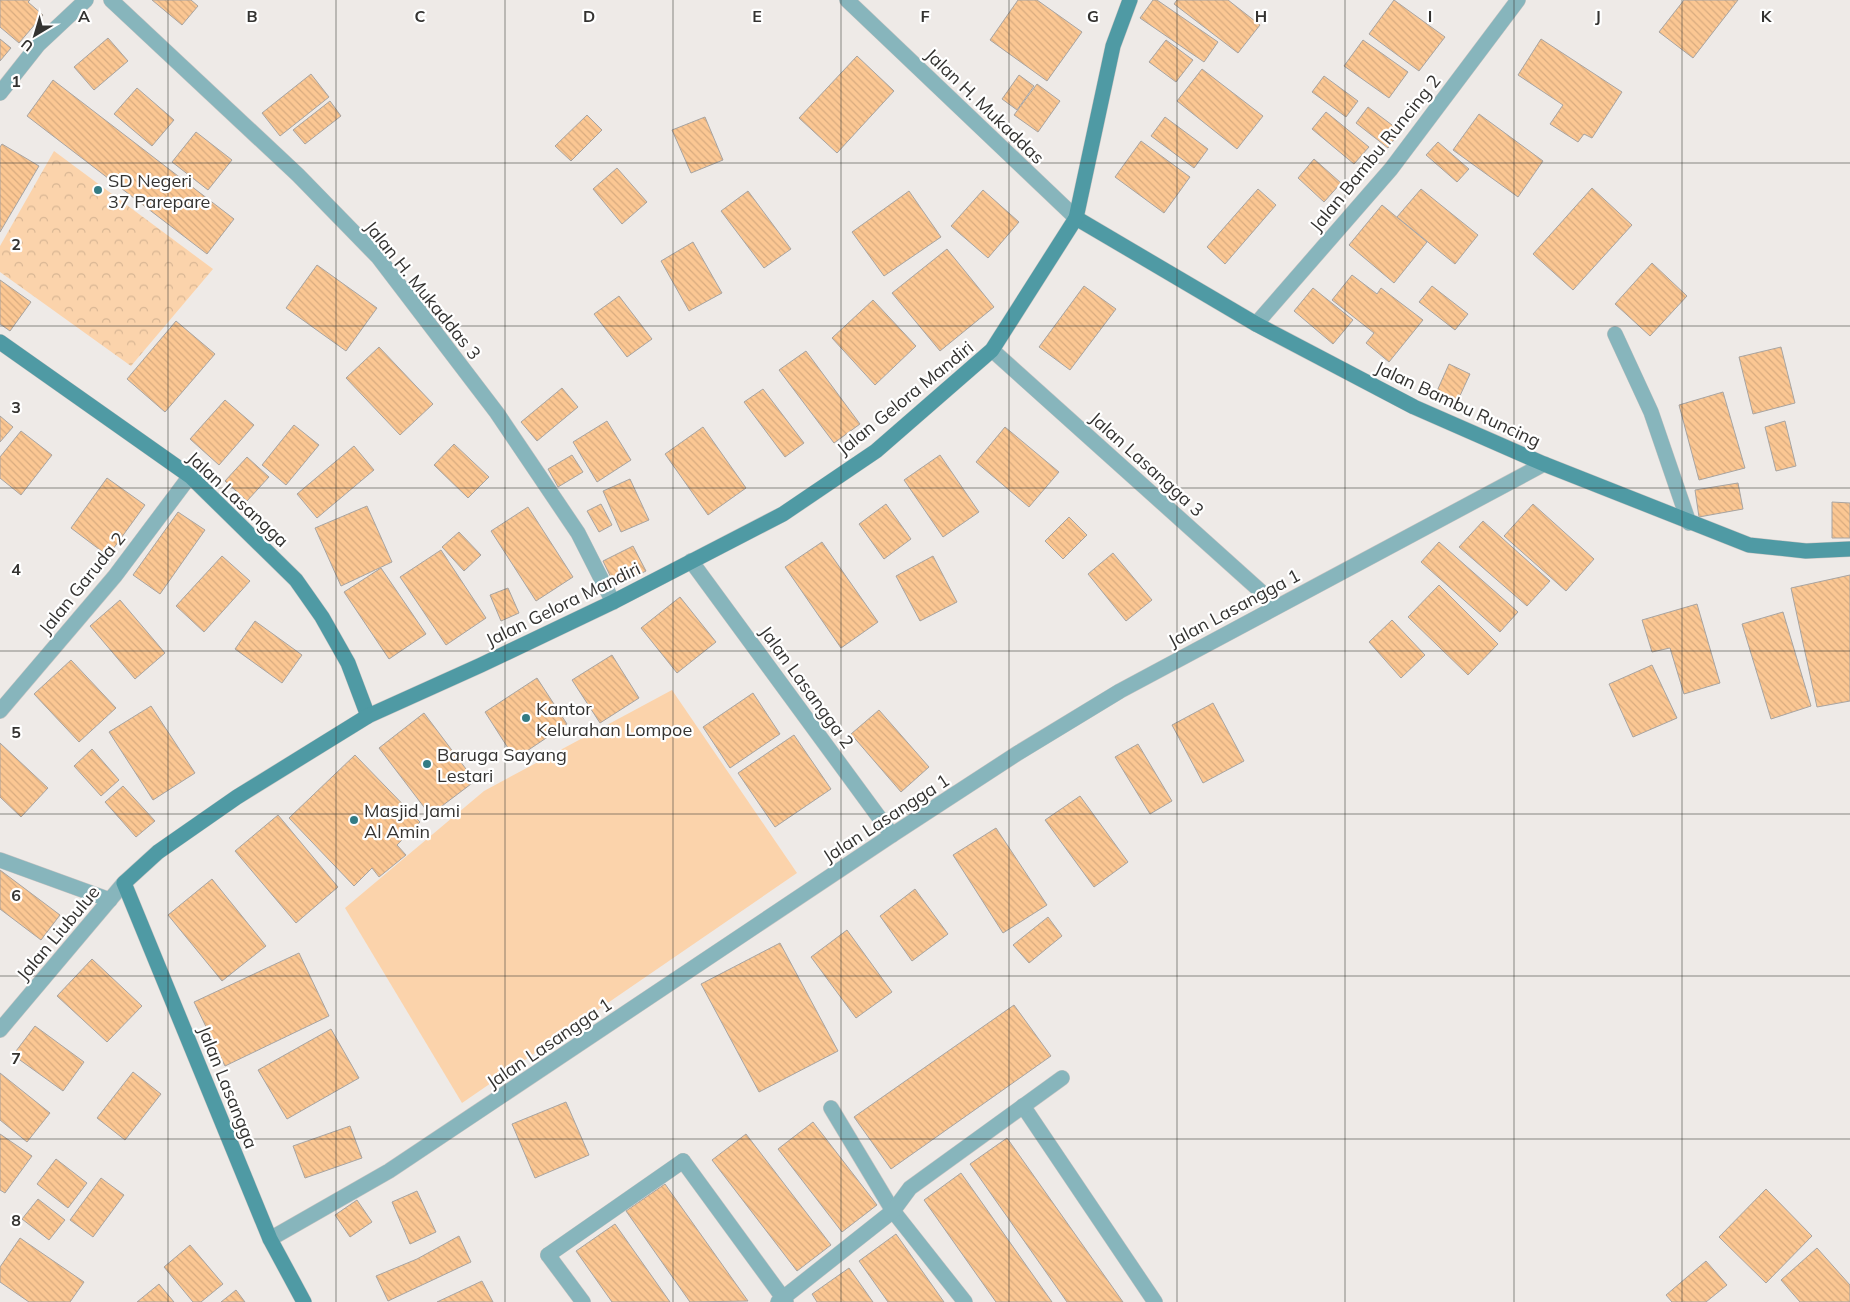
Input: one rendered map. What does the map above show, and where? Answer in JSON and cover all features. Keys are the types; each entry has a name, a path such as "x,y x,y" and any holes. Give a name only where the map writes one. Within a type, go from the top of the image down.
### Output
{"street":[{"path":"0,93 38,45 86,0"},
{"name":"Jalan H. Mukaddas 3","path":"111,0 298,174 378,257 502,421 578,533 613,602"},
{"name":"Jalan H. Mukaddas","path":"847,0 1076,218"},
{"name":"Jalan Gelora Mandiri","path":"124,883 158,852 237,797 368,716 613,602 783,514 876,451 992,350 1076,218 1113,46 1130,0"},
{"name":"Jalan Bambu Runcing 2","path":"1256,324 1391,169 1518,0"},
{"name":"Jalan Bambu Runcing","path":"1076,218 1256,324 1414,407 1544,464 1689,523 1749,545 1806,551 1850,548"},
{"path":"1615,334 1651,412 1689,523"},
{"name":"Jalan Lasangga","path":"0,342 190,476 296,580 322,617 348,663 368,716"},
{"name":"Jalan Lasangga 3","path":"992,350 1277,606"},
{"name":"Jalan Lasangga 1","path":"270,1239 389,1171 892,835 1018,753 1120,690 1544,464"},
{"name":"Jalan Garuda 2","path":"1,709 115,576 190,476"},
{"name":"Jalan Lasangga 2","path":"691,561 892,835"},
{"path":"0,860 110,900"},
{"name":"Jalan Lasangga","path":"124,883 270,1239 304,1302"},
{"name":"Jalan Liubulue","path":"0,1030 124,883"},
{"path":"583,1302 548,1255 683,1161 782,1301 893,1211 910,1188 1062,1078"},
{"path":"1023,1106 1155,1302"},
{"path":"831,1108 893,1211 965,1302"}],"green space":[{"path":"54,151 213,269 131,366 0,272 0,246"},
{"path":"672,690 797,873 462,1103 345,908 484,791"}],"building":[{"path":"0,0 30,0 28,2 43,15 19,43 0,27"},
{"path":"152,0 191,0 198,6 182,25"},
{"path":"1018,0 1037,0 1082,32 1047,81 990,40"},
{"path":"1153,0 1157,0 1218,42 1204,62 1140,18"},
{"path":"1177,0 1228,0 1260,25 1238,53 1174,4"},
{"path":"1394,0 1445,37 1419,71 1369,34"},
{"path":"1684,0 1738,0 1693,58 1659,32"},
{"path":"108,38 128,61 94,90 74,67"},
{"path":"0,39 11,48 0,61"},
{"path":"1541,39 1622,92 1592,138 1584,134 1578,142 1550,124 1563,105 1518,75"},
{"path":"1166,40 1193,60 1176,82 1149,62"},
{"path":"1363,40 1408,72 1389,98 1344,66"},
{"path":"857,56 894,91 837,153 799,118"},
{"path":"1202,69 1263,116 1237,149 1177,101"},
{"path":"311,74 329,97 280,136 262,113"},
{"path":"1019,75 1034,86 1017,110 1002,99"},
{"path":"1324,76 1358,101 1346,117 1312,92"},
{"path":"53,80 234,219 207,254 27,116"},
{"path":"1037,84 1060,101 1038,132 1014,115"},
{"path":"137,88 174,120 152,146 114,114"},
{"path":"330,101 341,116 305,144 293,130"},
{"path":"1368,107 1400,131 1388,148 1356,123"},
{"path":"1326,112 1369,147 1354,164 1312,129"},
{"path":"1479,114 1543,161 1518,197 1453,150"},
{"path":"587,115 602,130 571,161 555,146"},
{"path":"705,117 723,160 691,173 672,130"},
{"path":"1165,117 1208,149 1194,168 1151,136"},
{"path":"196,132 232,160 208,190 172,162"},
{"path":"1141,141 1190,177 1164,213 1115,177"},
{"path":"1438,142 1469,169 1457,182 1426,155"},
{"path":"2,144 39,166 0,232 0,147"},
{"path":"1314,159 1341,183 1324,202 1298,178"},
{"path":"617,168 647,202 622,224 593,189"},
{"path":"1592,188 1632,225 1573,290 1533,254"},
{"path":"1258,189 1276,205 1225,264 1207,247"},
{"path":"1421,189 1478,235 1455,264 1397,217"},
{"path":"983,190 1019,222 988,258 951,226"},
{"path":"748,191 791,249 764,268 721,211"},
{"path":"909,191 941,237 884,276 852,232"},
{"path":"1382,205 1427,242 1394,283 1349,245"},
{"path":"693,242 722,293 689,311 661,261"},
{"path":"947,249 994,307 940,351 892,293"},
{"path":"1652,263 1687,296 1650,336 1615,304"},
{"path":"317,265 377,308 346,351 286,308"},
{"path":"1352,275 1377,294 1381,288 1423,320 1389,362 1366,343 1374,333 1332,300"},
{"path":"0,280 31,302 10,331 0,324"},
{"path":"1084,286 1116,309 1070,370 1039,347"},
{"path":"1432,286 1468,314 1455,330 1419,302"},
{"path":"1313,288 1353,320 1333,344 1294,311"},
{"path":"619,296 652,339 627,357 594,314"},
{"path":"873,300 916,346 875,385 832,338"},
{"path":"176,321 215,354 165,412 127,379"},
{"path":"379,347 433,404 400,435 346,378"},
{"path":"1781,347 1795,403 1753,414 1739,357"},
{"path":"806,351 860,424 834,443 779,370"},
{"path":"1449,364 1470,374 1458,400 1437,391"},
{"path":"562,388 578,407 537,441 521,422"},
{"path":"763,389 804,443 785,457 744,402"},
{"path":"1723,392 1745,468 1699,480 1679,405"},
{"path":"225,400 254,425 219,465 190,439"},
{"path":"0,416 13,427 0,442"},
{"path":"607,421 631,460 597,482 573,442"},
{"path":"1785,421 1796,466 1776,471 1765,427"},
{"path":"294,425 319,445 286,485 262,465"},
{"path":"703,427 746,488 708,515 665,454"},
{"path":"1005,427 1059,472 1029,507 976,462"},
{"path":"21,431 52,455 21,495 0,478 0,457"},
{"path":"454,444 489,477 468,498 434,465"},
{"path":"354,446 374,470 317,518 297,494"},
{"path":"572,455 583,472 558,487 548,469"},
{"path":"940,455 979,512 943,537 904,480"},
{"path":"247,457 269,477 247,501 225,481"},
{"path":"107,478 145,505 108,556 71,528"},
{"path":"630,479 649,520 621,532 603,491"},
{"path":"1738,483 1743,509 1699,517 1695,490"},
{"path":"1832,502 1850,503 1850,538 1832,538"},
{"path":"601,504 612,525 599,532 587,511"},
{"path":"886,504 911,539 884,559 859,524"},
{"path":"1533,504 1594,559 1566,591 1504,536"},
{"path":"367,506 392,562 341,586 315,528"},
{"path":"528,507 573,577 536,601 491,531"},
{"path":"178,512 205,530 160,594 133,575"},
{"path":"1069,517 1087,535 1063,559 1045,541"},
{"path":"1483,521 1550,581 1527,606 1459,547"},
{"path":"459,532 481,555 464,571 442,547"},
{"path":"822,542 878,622 841,648 785,567"},
{"path":"1439,542 1518,612 1500,632 1421,562"},
{"path":"633,546 646,571 615,586 603,561"},
{"path":"441,550 486,618 446,645 400,577"},
{"path":"1113,553 1152,600 1126,621 1088,574"},
{"path":"222,556 250,581 204,632 176,606"},
{"path":"933,556 957,602 920,621 896,576"},
{"path":"381,568 426,634 389,659 344,592"},
{"path":"1850,575 1850,701 1817,707 1791,588"},
{"path":"1439,585 1498,644 1468,675 1408,617"},
{"path":"508,588 519,613 501,621 490,595"},
{"path":"680,597 716,642 677,673 641,628"},
{"path":"120,600 165,653 135,679 90,626"},
{"path":"1697,604 1720,683 1684,694 1670,648 1652,652 1642,620"},
{"path":"1783,612 1811,706 1771,719 1742,624"},
{"path":"1392,620 1425,655 1401,678 1369,642"},
{"path":"255,621 302,655 282,683 235,649"},
{"path":"612,655 639,698 600,723 572,680"},
{"path":"71,660 116,708 79,742 34,694"},
{"path":"1652,665 1677,718 1633,737 1609,684"},
{"name":"Kantor Kelurahan Lompoe","path":"537,678 567,724 515,759 485,712"},
{"path":"753,693 780,734 730,768 703,727"},
{"path":"1213,703 1244,761 1203,783 1172,725"},
{"path":"151,706 195,773 153,800 109,732"},
{"path":"879,710 929,767 901,792 851,734"},
{"name":"Baruga Sayang Lestari","path":"424,713 475,781 430,815 379,748"},
{"path":"794,735 831,789 775,827 738,773"},
{"path":"0,743 48,788 21,817 0,797"},
{"path":"1138,744 1172,801 1150,814 1115,757"},
{"path":"92,749 119,780 101,796 74,766"},
{"name":"Masjid Jami Al Amin","path":"355,755 420,822 397,845 406,855 379,877 372,868 354,886 289,818"},
{"path":"123,786 155,821 136,837 105,802"},
{"path":"1080,796 1128,862 1094,887 1045,820"},
{"path":"278,815 338,887 296,923 235,851"},
{"path":"996,828 1047,905 1003,933 953,855"},
{"path":"0,870 60,915 41,940 0,909"},
{"path":"212,879 266,946 222,981 168,915"},
{"path":"915,889 948,934 912,961 880,916"},
{"path":"1048,917 1062,936 1029,963 1013,945"},
{"path":"847,930 892,992 856,1018 811,957"},
{"path":"780,943 838,1051 759,1092 701,984"},
{"path":"299,953 329,1016 225,1066 194,1002"},
{"path":"92,959 142,1006 107,1042 57,996"},
{"path":"1014,1005 1051,1056 891,1169 854,1117"},
{"path":"35,1026 84,1062 63,1091 13,1055"},
{"path":"331,1029 359,1078 287,1119 258,1070"},
{"path":"133,1072 161,1094 125,1140 97,1118"},
{"path":"0,1073 50,1113 27,1142 0,1120"},
{"path":"566,1102 589,1155 535,1178 512,1124"},
{"path":"813,1122 877,1205 842,1232 778,1149"},
{"path":"350,1126 362,1158 305,1178 293,1146"},
{"path":"0,1134 32,1156 5,1193 0,1190"},
{"path":"746,1134 831,1245 797,1271 712,1160"},
{"path":"1007,1138 1123,1302 1067,1302 970,1164"},
{"path":"56,1159 87,1183 68,1208 37,1184"},
{"path":"961,1173 1052,1302 996,1302 924,1200"},
{"path":"101,1178 124,1195 93,1237 70,1220"},
{"path":"665,1184 748,1301 690,1302 626,1211"},
{"path":"1766,1189 1812,1236 1766,1283 1719,1237"},
{"path":"417,1191 436,1232 410,1244 392,1202"},
{"path":"38,1199 65,1220 49,1240 22,1219"},
{"path":"357,1200 372,1222 350,1237 335,1215"},
{"path":"615,1224 670,1302 612,1302 576,1251"},
{"path":"896,1234 944,1302 888,1302 859,1261"},
{"path":"459,1236 471,1262 388,1301 376,1276 417,1259"},
{"path":"20,1238 84,1282 70,1302 29,1302 0,1282 0,1267"},
{"path":"190,1245 223,1284 201,1302 193,1302 164,1267"},
{"path":"1817,1248 1850,1285 1850,1302 1800,1302 1781,1280"},
{"path":"1706,1261 1727,1285 1706,1302 1672,1302 1666,1295"},
{"path":"849,1268 873,1302 817,1302 812,1294"},
{"path":"482,1281 493,1302 437,1302"},
{"path":"159,1284 174,1302 137,1302"},
{"path":"236,1290 245,1302 221,1302"}],"place":[{"name":"SD Negeri 37 Parepare","path":"98,190"},
{"name":"Kantor Kelurahan Lompoe","path":"526,718"},
{"name":"Baruga Sayang Lestari","path":"427,764"},
{"name":"Masjid Jami Al Amin","path":"354,820"}]}
